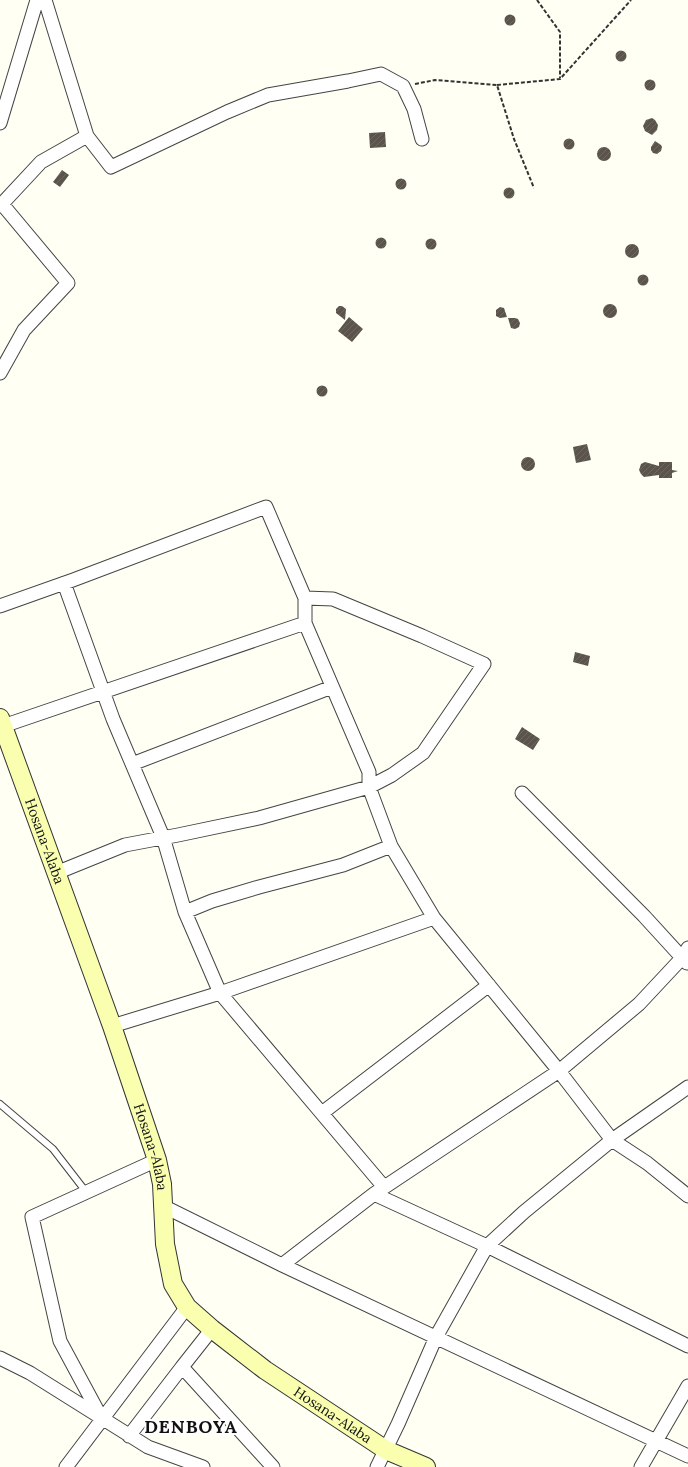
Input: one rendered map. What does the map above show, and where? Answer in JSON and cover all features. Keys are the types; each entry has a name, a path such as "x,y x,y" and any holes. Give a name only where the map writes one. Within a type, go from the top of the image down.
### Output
{"main road":[{"name":"Hosana-Alaba","path":"2,722 112,1026 157,1160 162,1184 165,1244 173,1284 187,1307 212,1329 265,1370 386,1450 426,1467"}],"street":[{"path":"0,123 37,0"},
{"path":"45,0 87,136 111,168 227,112 268,95 381,74 403,86 414,109 422,139"},
{"path":"0,373 24,330 68,282 1,205 41,162 87,136"},
{"path":"0,606 266,507 305,598 305,624 368,772 369,787 391,846 434,918 559,1071 612,1140 647,1163 688,1196"},
{"path":"64,583 103,692 163,838 185,912 220,993 322,1113 379,1191 688,1346"},
{"path":"56,873 125,845 259,818 369,787 392,775 423,753 484,664 422,636 333,599 305,598"},
{"path":"2,722 103,692 305,624"},
{"path":"132,764 332,687"},
{"path":"282,1265 379,1191 559,1071 639,1004 686,957 522,793"},
{"path":"185,912 212,901 343,865 391,846"},
{"path":"112,1026 220,993 434,918"},
{"path":"322,1113 489,985"},
{"path":"377,1467 436,1337 487,1246 524,1212 612,1140 688,1087"},
{"path":"102,1419 60,1341 32,1217 157,1160"},
{"path":"163,1206 282,1265 657,1440 688,1456"},
{"path":"66,1467 187,1307"},
{"path":"129,1436 212,1329"},
{"path":"0,1358 30,1373 148,1447 203,1467"},
{"path":"182,1368 273,1467"},
{"path":"641,1467 688,1386"}],"lane":[{"path":"0,1104 53,1150 87,1192"}],"path":[{"path":"537,0 560,32 560,79"},
{"path":"403,86 435,80 468,84 497,85 560,79 631,0"},
{"path":"497,85 514,139 534,188"}],"building":[{"path":"508,15 512,15 514,16 514,24 508,25 505,22 505,18"},
{"path":"619,51 623,51 625,52 625,60 619,61 616,58 616,54"},
{"path":"648,80 652,80 654,81 654,89 648,90 645,87 645,83"},
{"path":"652,118 658,125 657,130 652,135 645,131 643,126 646,120"},
{"path":"385,132 386,147 370,148 369,133"},
{"path":"567,139 571,139 573,140 573,148 567,149 564,146 564,142"},
{"path":"655,141 662,147 661,151 657,154 653,153 651,150 651,147"},
{"path":"601,147 607,147 611,151 611,157 607,161 601,161 597,157 597,151"},
{"path":"62,170 69,175 60,187 53,182"},
{"path":"399,179 403,179 405,180 405,188 399,189 396,186 396,182"},
{"path":"507,188 511,188 513,189 513,197 507,198 504,195 504,191"},
{"path":"379,238 383,238 385,239 385,247 379,248 376,245 376,241"},
{"path":"429,239 433,239 435,240 435,248 429,249 426,246 426,242"},
{"path":"629,244 635,244 639,248 639,254 635,258 629,258 625,254 625,248"},
{"path":"641,275 645,275 647,276 647,284 641,285 638,282 638,278"},
{"path":"607,304 613,304 617,308 617,314 613,318 607,318 603,314 603,308"},
{"path":"339,306 346,309 345,320 336,313 336,309"},
{"path":"500,307 504,308 507,317 500,318 496,316 496,310"},
{"path":"349,317 363,329 352,342 338,331"},
{"path":"508,318 518,319 520,323 519,327 515,329 511,328"},
{"path":"320,386 324,386 326,387 326,395 320,396 317,393 317,389"},
{"path":"587,444 591,460 576,463 573,447"},
{"path":"525,457 531,457 535,461 535,467 531,471 525,471 521,467 521,461"},
{"path":"645,462 659,466 659,462 672,462 672,470 678,471 672,473 672,478 659,478 659,475 644,477 639,470 641,464"},
{"path":"575,652 590,656 588,666 573,662"},
{"path":"522,727 540,739 533,750 515,739"}],"district":[{"name":"DENBOYA","path":"191,1427"}]}
